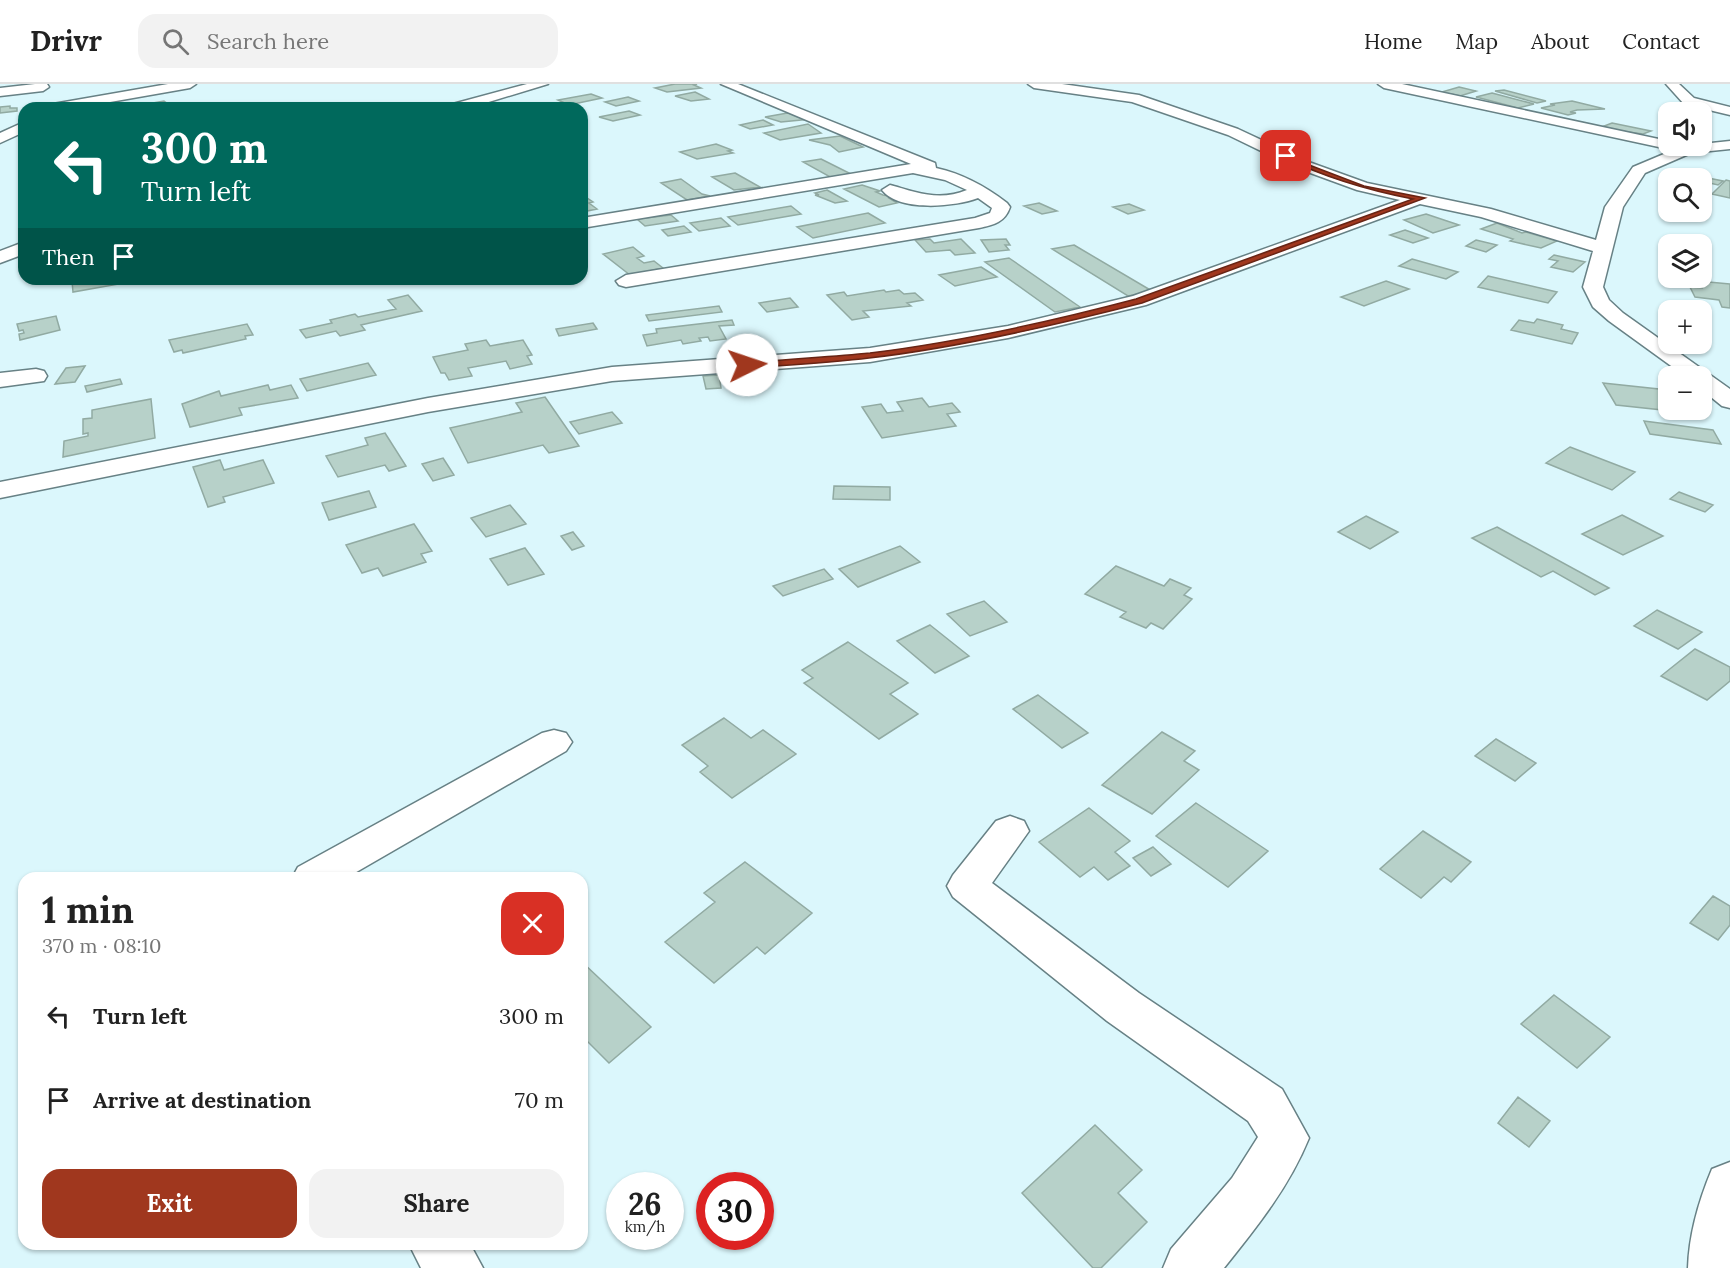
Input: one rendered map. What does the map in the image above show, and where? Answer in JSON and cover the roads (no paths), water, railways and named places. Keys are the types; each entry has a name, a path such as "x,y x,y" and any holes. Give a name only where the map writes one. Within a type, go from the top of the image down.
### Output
{"street":[{"path":"87,102 190,84"},
{"path":"476,102 542,84"},
{"path":"588,222 929,166 727,84"},
{"path":"1034,84 1134,98 1233,132 1300,164 1353,184 1485,213 1602,248"},
{"path":"1384,84 1658,143"},
{"path":"1672,84 1689,100 1730,111"},
{"path":"0,92 43,85 42,102"},
{"path":"0,139 18,129"},
{"path":"1712,146 1730,145"},
{"path":"1661,156 1639,170 1614,207 1593,287 1600,303 1685,366"},
{"path":"626,280 979,223 998,216 1001,207 980,190 952,176 914,169"},
{"path":"890,190 899,195 929,200 961,198 980,190"},
{"path":"0,490 461,399 601,375 870,355 1008,332 1139,301 1421,198"},
{"path":"0,257 18,250"},
{"path":"0,380 36,376"},
{"path":"1712,387 1730,401"},
{"path":"323,872 554,742"},
{"path":"1010,831 967,886 1123,1007 1265,1106 1285,1138 1250,1196 1190,1268"},
{"path":"1715,1268 1715,1245 1730,1187"},
{"path":"440,1250 456,1268"}]}
